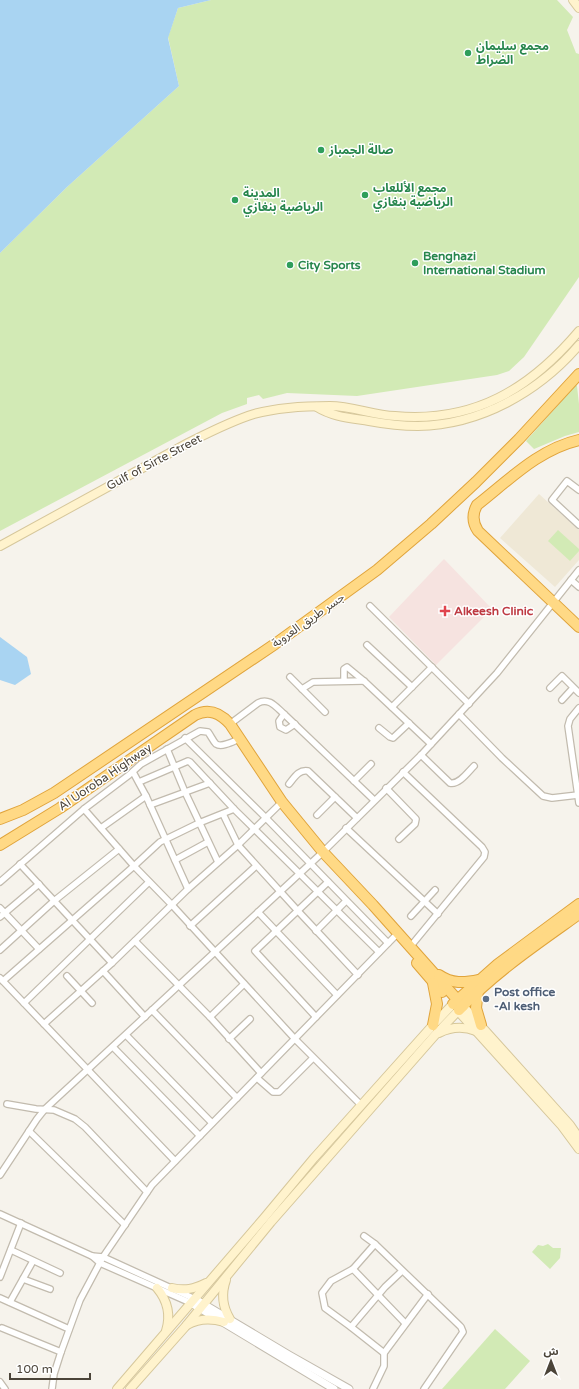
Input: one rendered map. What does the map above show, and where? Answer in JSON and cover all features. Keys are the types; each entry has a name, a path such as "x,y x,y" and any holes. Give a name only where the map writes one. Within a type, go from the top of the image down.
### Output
{"highway":[{"name":"جسر طريق العروبة","path":"0,819 23,810 54,793 280,640 377,570 426,529 476,482 519,439 579,374"},
{"path":"579,440 558,447 534,459 477,505 474,510 473,521 478,531 579,627"},
{"name":"Al Uoroba Highway","path":"0,845 66,804 200,713 210,711 225,718 230,724"},
{"path":"230,724 282,802 322,852 362,895 393,938 434,977 459,983 479,985 579,914"},
{"path":"393,938 410,947 458,1005 479,985 579,904"},
{"path":"434,977 438,1004 434,1029"},
{"path":"479,985 476,1008 479,1028"}],"main road":[{"path":"573,0 579,8"},
{"name":"Gulf of Sirte Street","path":"0,546 219,427 255,414 292,408 337,406 382,415 406,417 430,416 466,410 496,399 525,382 550,362 579,330"},
{"name":"Gulf of Sirte Street","path":"317,407 335,415 401,426 437,425 455,421 488,411 505,404 520,395 550,374 579,345"},
{"path":"117,1389 361,1105 458,1005 570,1125 579,1138"},
{"path":"130,1389 185,1327 229,1272 434,1029 479,1028"},
{"path":"479,1028 562,1126 579,1149"},
{"path":"185,1327 200,1320 208,1319 227,1321 222,1296 223,1288 229,1272"},
{"path":"172,1288 180,1290 193,1289 212,1279"},
{"path":"157,1288 165,1299 168,1313 168,1327 165,1333"}],"street":[{"path":"579,490 567,481 552,500 579,525"},
{"path":"0,1175 45,1109 310,864 431,744 496,673 579,570"},
{"path":"571,580 579,587"},
{"path":"370,606 468,704"},
{"path":"367,645 412,687"},
{"path":"344,681 344,669 347,667 431,744"},
{"path":"392,708 432,667"},
{"path":"550,688 562,676 579,693"},
{"path":"290,677 325,712"},
{"path":"302,689 313,682 364,681"},
{"path":"562,700 573,688"},
{"path":"230,724 258,703 263,701 272,703 374,800"},
{"path":"579,708 570,719 568,726 579,803"},
{"path":"284,714 279,721 280,727 286,730 295,724"},
{"path":"459,714 502,758 543,796 552,798 578,795"},
{"path":"379,728 393,738 409,723"},
{"path":"0,882 84,809 133,772 141,764 198,732 208,732 215,743 219,745 240,739"},
{"path":"52,1389 54,1374 80,1300 102,1260 147,1192 158,1178 393,938 346,901 265,817 185,738"},
{"path":"167,749 185,792 218,862"},
{"path":"420,755 450,783 457,782 474,766"},
{"path":"139,782 174,766 190,761 234,809 319,891 379,952"},
{"path":"354,781 370,764"},
{"path":"289,784 299,772 305,770 308,771 357,818"},
{"path":"133,772 166,838 188,889"},
{"path":"403,772 482,847 484,852 484,857 410,947"},
{"path":"150,805 210,784"},
{"path":"386,788 416,819 415,824 399,839"},
{"path":"101,828 146,796"},
{"path":"317,815 335,797"},
{"path":"44,1024 80,990 112,963 188,889 238,845 282,802"},
{"path":"84,809 134,866 172,905 295,1039 361,1105"},
{"path":"175,1161 2,979 39,949 166,838 234,809"},
{"path":"223,814 238,845 358,975"},
{"path":"346,828 438,914"},
{"path":"175,860 208,842"},
{"path":"0,950 54,901 119,849"},
{"path":"20,864 112,963"},
{"path":"190,926 256,866"},
{"path":"24,1003 149,882"},
{"path":"316,1017 255,951 328,882"},
{"path":"0,917 39,884"},
{"path":"411,916 435,890"},
{"path":"316,931 346,901"},
{"path":"0,908 39,949"},
{"path":"258,912 337,995"},
{"path":"135,941 210,1017 261,1073"},
{"path":"103,971 145,1017"},
{"path":"67,976 92,1003"},
{"path":"210,1017 244,984"},
{"path":"152,1010 237,1098"},
{"path":"229,1039 250,1019"},
{"path":"126,1034 212,1123"},
{"path":"113,1047 200,1136"},
{"path":"257,1078 273,1092 279,1092 313,1058"},
{"path":"7,1104 57,1111 80,1122 147,1192"},
{"path":"29,1131 125,1225"},
{"path":"0,1214 92,1256 172,1288 334,1389"},
{"path":"0,1277 22,1223"},
{"path":"364,1236 375,1244 462,1327 463,1332 424,1389"},
{"path":"375,1244 353,1269 331,1281 322,1293 325,1308 384,1353"},
{"path":"11,1250 60,1273"},
{"path":"102,1260 157,1288 193,1301"},
{"path":"10,1302 33,1261"},
{"path":"353,1269 405,1323"},
{"path":"351,1327 402,1271"},
{"path":"23,1279 50,1290"},
{"path":"373,1389 384,1366 384,1353 428,1294"},
{"path":"0,1298 69,1329"},
{"path":"227,1321 349,1389"},
{"path":"2,1328 61,1352"},
{"path":"0,1382 5,1389"}],"shaded area":[{"path":"539,494 579,530 579,560 555,587 500,538"},
{"path":"444,559 492,609 436,665 389,617"}],"green space":[{"name":"City Sports","path":"211,0 557,0 573,17 567,30 576,53 579,54 579,277 524,357 509,371 497,375 357,396 287,393 263,399 259,395 247,398 247,404 222,413 0,531 0,253 67,187 179,86 168,37 178,8"},
{"path":"576,385 579,404 579,432 565,436 534,449 526,441"},
{"path":"558,530 579,549 570,561 548,541"},
{"path":"548,1244 553,1248 561,1248 560,1258 550,1269 532,1252 538,1245 543,1246"},
{"path":"495,1329 530,1361 505,1389 442,1389"}],"water":[{"path":"0,0 211,0 178,8 168,38 179,86 67,187 0,253"},
{"path":"0,637 27,657 31,674 15,685 0,680"}],"place":[{"name":"مجمع سليمان الضراط","path":"468,53"},
{"name":"صالة الجمباز","path":"321,150"},
{"name":"مجمع الأللعاب الرياضية بنغازي","path":"365,195"},
{"name":"المدينة الرياضية بنغازي","path":"235,200"},
{"name":"Benghazi International Stadium","path":"415,263"},
{"name":"City Sports","path":"290,265"},
{"name":"Alkeesh Clinic","path":"445,611"},
{"name":"Post office -Al kesh","path":"486,999"}]}
